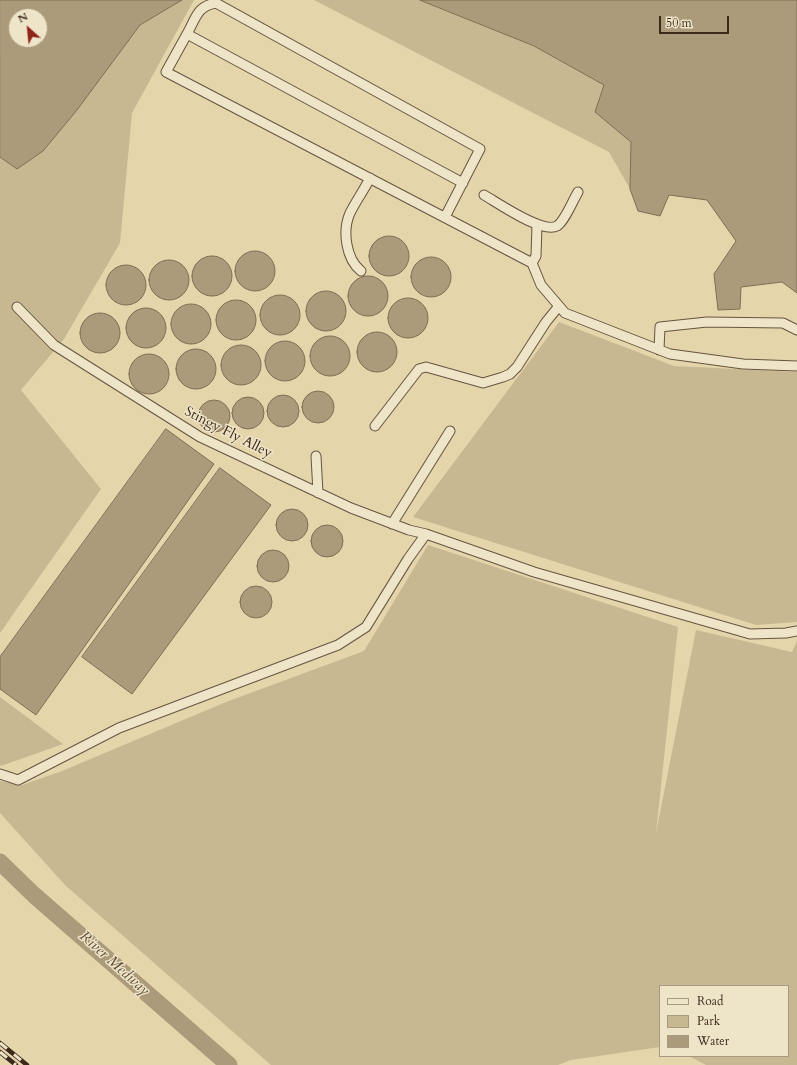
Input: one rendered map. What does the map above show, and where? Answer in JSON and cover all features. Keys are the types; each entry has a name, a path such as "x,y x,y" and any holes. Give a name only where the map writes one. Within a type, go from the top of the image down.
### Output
{"lane":[{"path":"445,217 480,149 216,3 207,4 201,9 166,72 532,263 541,285 565,313 670,354 743,364 797,366"},
{"path":"187,34 463,183"},
{"path":"361,271 354,263 349,250 347,222 370,178"},
{"path":"484,195 537,225 548,228 556,226 561,222 578,192"},
{"path":"532,263 536,256 537,225"},
{"path":"375,426 419,369 426,368 483,383 510,374 517,367 546,322 559,306"},
{"name":"Stingy Fly Alley","path":"17,307 54,345 200,437 351,508 409,530 426,534 534,572 750,634 786,633 797,631"},
{"path":"659,350 660,327 707,322 782,323 797,330"},
{"path":"392,524 450,431"},
{"path":"316,456 318,492"},
{"path":"0,774 18,780 119,728 338,645 366,626 408,559 426,534"}],"green space":[{"path":"182,0 194,0 132,113 120,243 64,339 21,390 101,489 0,633 0,157 17,169 140,25"},
{"path":"314,0 420,0 534,46 604,85 595,112 631,142 630,189 609,152"},
{"path":"559,322 674,366 797,372 797,622 756,625 413,517"},
{"path":"428,545 678,627 656,833 696,630 792,652 797,641 797,1065 706,1065 691,1057 789,1057 789,985 659,985 659,1047 571,1060 558,1065 271,1065 66,886 0,813 0,781 22,785 62,771 226,702 364,651"},
{"path":"0,697 63,744 1,766"}],"water":[{"path":"0,0 182,0 140,25 77,110 43,151 17,169 0,157"},
{"path":"420,0 797,0 797,293 782,282 741,287 740,309 718,310 714,274 736,241 707,200 669,195 660,216 638,211 630,189 631,142 595,112 604,85 534,46"},
{"path":"389,236 397,238 403,242 407,248 409,256 407,264 403,270 397,274 389,276 381,274 375,270 371,264 369,256 371,248 375,242 381,238"},
{"path":"255,251 263,253 269,257 273,263 275,271 273,279 269,285 263,289 255,291 247,289 241,285 237,279 235,271 237,263 241,257 247,253"},
{"path":"212,256 220,258 226,262 230,268 232,276 230,284 226,290 220,294 212,296 204,294 198,290 194,284 192,276 194,268 198,262 204,258"},
{"path":"431,257 439,259 445,263 449,269 451,277 449,285 445,291 439,295 431,297 423,295 417,291 413,285 411,277 413,269 417,263 423,259"},
{"path":"169,260 177,262 183,266 187,272 189,280 187,288 183,294 177,298 169,300 161,298 155,294 151,288 149,280 151,272 155,266 161,262"},
{"path":"126,265 134,267 140,271 144,277 146,285 144,293 140,299 134,303 126,305 118,303 112,299 108,293 106,285 108,277 112,271 118,267"},
{"path":"368,276 376,278 382,282 386,288 388,296 386,304 382,310 376,314 368,316 360,314 354,310 350,304 348,296 350,288 354,282 360,278"},
{"path":"326,291 334,293 340,297 344,303 346,311 344,319 340,325 334,329 326,331 318,329 312,325 308,319 306,311 308,303 312,297 318,293"},
{"path":"280,295 288,297 294,301 298,307 300,315 298,323 294,329 288,333 280,335 272,333 266,329 262,323 260,315 262,307 266,301 272,297"},
{"path":"408,298 416,300 422,304 426,310 428,318 426,326 422,332 416,336 408,338 400,336 394,332 390,326 388,318 390,310 394,304 400,300"},
{"path":"236,300 244,302 250,306 254,312 256,320 254,328 250,334 244,338 236,340 228,338 222,334 218,328 216,320 218,312 222,306 228,302"},
{"path":"191,304 199,306 205,310 209,316 211,324 209,332 205,338 199,342 191,344 183,342 177,338 173,332 171,324 173,316 177,310 183,306"},
{"path":"146,308 154,310 160,314 164,320 166,328 164,336 160,342 154,346 146,348 138,346 132,342 128,336 126,328 128,320 132,314 138,310"},
{"path":"100,313 108,315 114,319 118,325 120,333 118,341 114,347 108,351 100,353 92,351 86,347 82,341 80,333 82,325 86,319 92,315"},
{"path":"377,332 385,334 391,338 395,344 397,352 395,360 391,366 385,370 377,372 369,370 363,366 359,360 357,352 359,344 363,338 369,334"},
{"path":"330,336 338,338 344,342 348,348 350,356 348,364 344,370 338,374 330,376 322,374 316,370 312,364 310,356 312,348 316,342 322,338"},
{"path":"285,341 293,343 299,347 303,353 305,361 303,369 299,375 293,379 285,381 277,379 271,375 267,369 265,361 267,353 271,347 277,343"},
{"path":"241,345 249,347 255,351 259,357 261,365 259,373 255,379 249,383 241,385 233,383 227,379 223,373 221,365 223,357 227,351 233,347"},
{"path":"196,349 204,351 210,355 214,361 216,369 214,377 210,383 204,387 196,389 188,387 182,383 178,377 176,369 178,361 182,355 188,351"},
{"path":"149,354 157,356 163,360 167,366 169,374 167,382 163,388 157,392 149,394 141,392 135,388 131,382 129,374 131,366 135,360 141,356"},
{"path":"315,391 321,391 331,398 334,407 333,413 327,420 321,423 315,423 305,416 302,410 302,404 309,394"},
{"path":"280,395 286,395 296,402 299,411 298,417 292,424 286,427 280,427 270,420 267,414 267,408 274,398"},
{"path":"245,397 251,397 261,404 264,413 263,419 257,426 251,429 245,429 235,422 232,416 232,410 239,400"},
{"path":"214,400 220,401 227,407 230,416 229,422 223,429 214,432 208,431 201,425 198,416 199,410 205,403"},
{"path":"166,429 214,464 36,715 0,689 0,657"},
{"path":"220,468 271,505 132,694 82,657"},
{"path":"289,509 295,509 305,516 308,525 307,531 301,538 295,541 289,541 279,534 276,528 276,522 283,512"},
{"path":"324,525 330,525 340,532 343,541 342,547 336,554 330,557 324,557 314,550 311,544 311,538 318,528"},
{"path":"270,550 276,550 286,557 289,566 288,572 282,579 276,582 270,582 260,575 257,569 257,563 264,553"},
{"path":"253,586 259,586 269,593 272,602 271,608 265,615 259,618 253,618 243,611 240,605 240,599 247,589"}],"waterway":[{"name":"River Medway","path":"0,862 34,895 229,1065"}],"railway":[{"path":"0,1043 27,1065"},
{"path":"0,1052 16,1065"}]}
